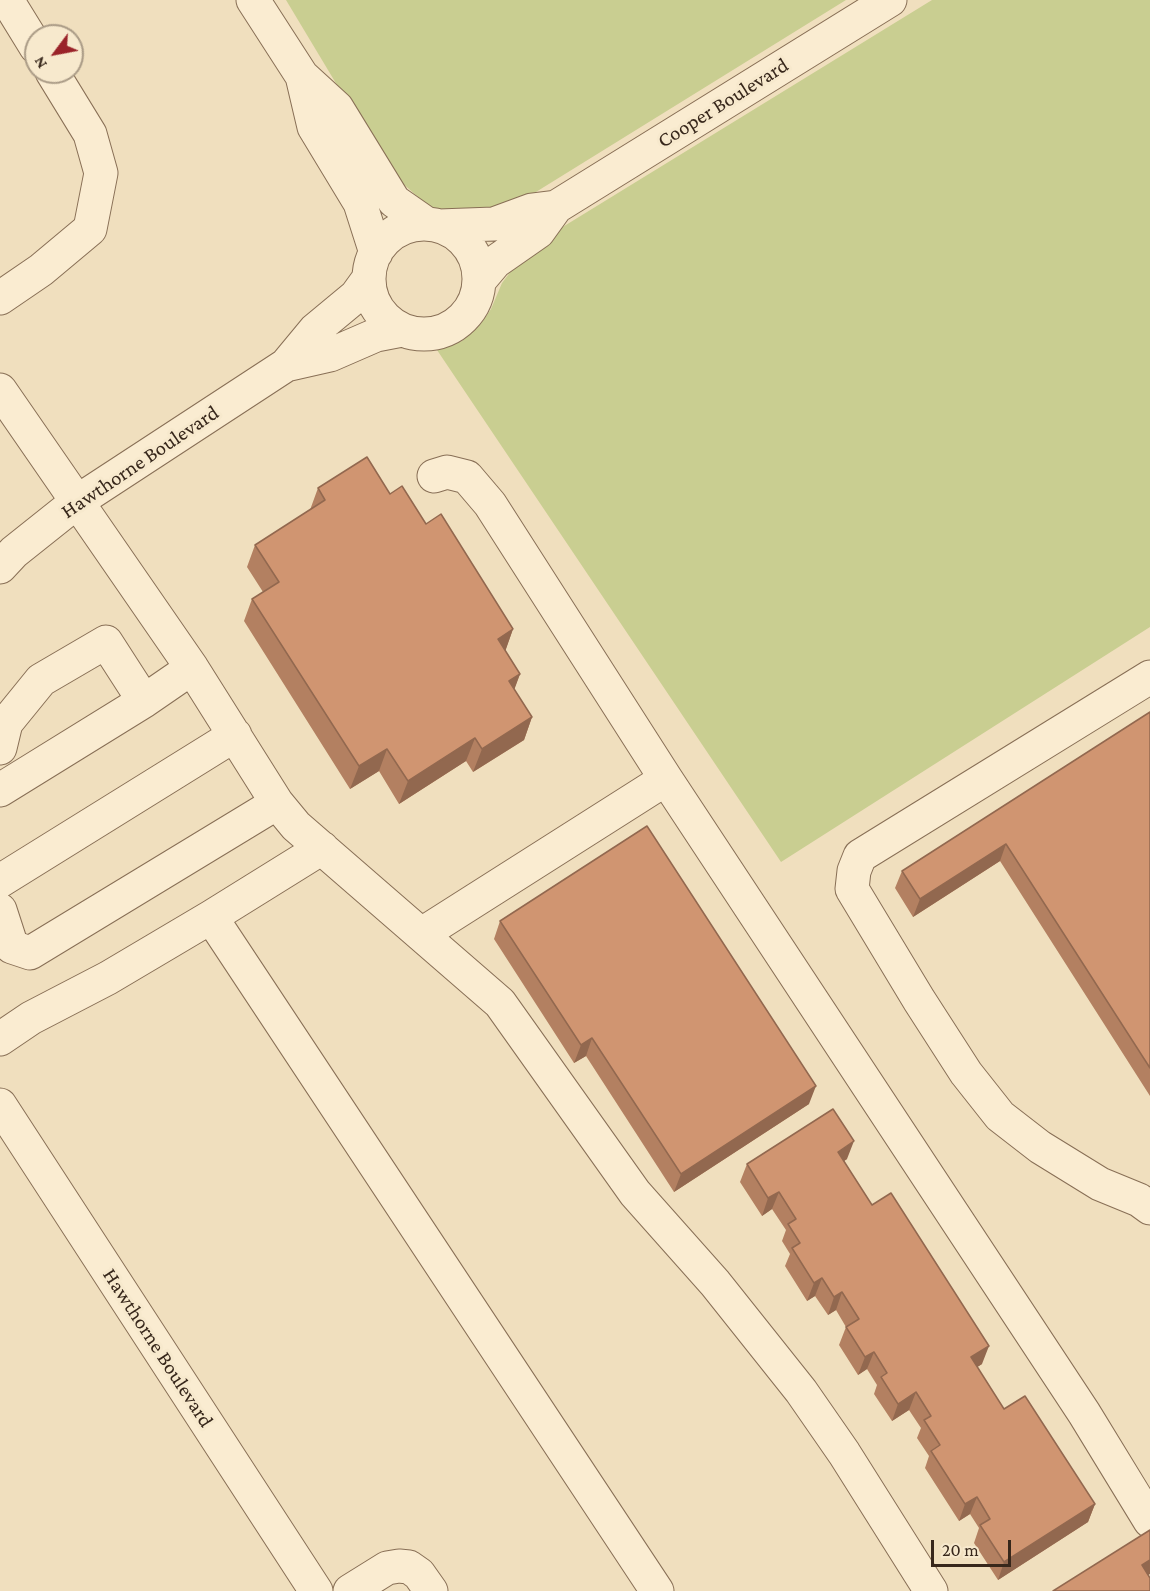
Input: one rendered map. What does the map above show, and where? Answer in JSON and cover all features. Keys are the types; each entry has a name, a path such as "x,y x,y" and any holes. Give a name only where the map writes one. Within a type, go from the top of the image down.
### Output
{"street":[{"path":"7,0 24,28"},
{"path":"253,0 302,76 337,108 394,201 433,225 456,234 468,246 477,262 479,281 476,298 468,314 454,326 438,333 420,334 402,330 378,309 372,294 373,265 360,203 314,127 302,76"},
{"name":"Cooper Boulevard","path":"479,281 495,262 538,232 556,207 890,0"},
{"path":"0,298 41,270 90,229 101,173 90,134 59,84"},
{"name":"Cooper Boulevard","path":"433,225 494,224 532,210 556,207"},
{"path":"373,265 386,240 398,231 433,225"},
{"name":"Hawthorne Boulevard","path":"0,567 14,552 78,501 286,365 315,330 356,296 373,265"},
{"name":"Hawthorne Boulevard","path":"286,365 330,355 376,335 402,330"},
{"path":"0,390 192,668 277,803 296,826 501,1003 635,1193 715,1283 801,1391 844,1453 932,1591"},
{"path":"434,476 447,472 466,477 490,504 666,779 1077,1403 1150,1521"},
{"path":"0,748 6,723 41,680 106,642 144,701"},
{"path":"0,790 144,701 192,668"},
{"path":"1150,677 860,856 854,871 852,889 966,1073 1000,1116 1040,1148 1100,1184 1139,1200 1150,1208"},
{"path":"0,881 235,735"},
{"path":"422,934 666,779"},
{"path":"0,910 12,947 30,953 277,803"},
{"path":"0,1039 31,1018 108,978 211,917 322,848"},
{"path":"211,917 657,1591"},
{"name":"Hawthorne Boulevard","path":"0,1105 316,1591"},
{"path":"350,1591 387,1568 409,1567 425,1582"}],"green space":[{"path":"286,0 846,0 523,200 486,213 456,216 430,208 388,170"},
{"path":"932,0 1150,0 1150,627 781,862 437,350 462,341 480,325 491,309 502,283 514,267 561,228"}],"building":[{"path":"367,457 390,494 402,486 426,524 441,514 513,629 498,639 520,674 509,681 532,717 482,749 475,738 408,781 387,749 359,766 252,599 279,582 255,545 325,500 318,488"},
{"path":"1150,712 1150,1068 1006,844 920,899 902,871"},
{"path":"647,826 816,1086 681,1174 592,1038 581,1045 500,921"},
{"path":"833,1109 854,1141 838,1152 872,1205 891,1193 989,1346 971,1357 1004,1409 1025,1396 1095,1504 1004,1562 980,1525 990,1519 977,1497 965,1504 931,1451 940,1445 924,1420 931,1416 916,1392 898,1404 881,1377 887,1373 874,1352 865,1357 846,1327 859,1319 842,1292 834,1297 822,1278 814,1283 792,1248 800,1243 788,1224 796,1219 779,1192 768,1198 747,1164"},
{"path":"1150,1530 1150,1560 1142,1565 1150,1578 1150,1591 1053,1591"}]}
